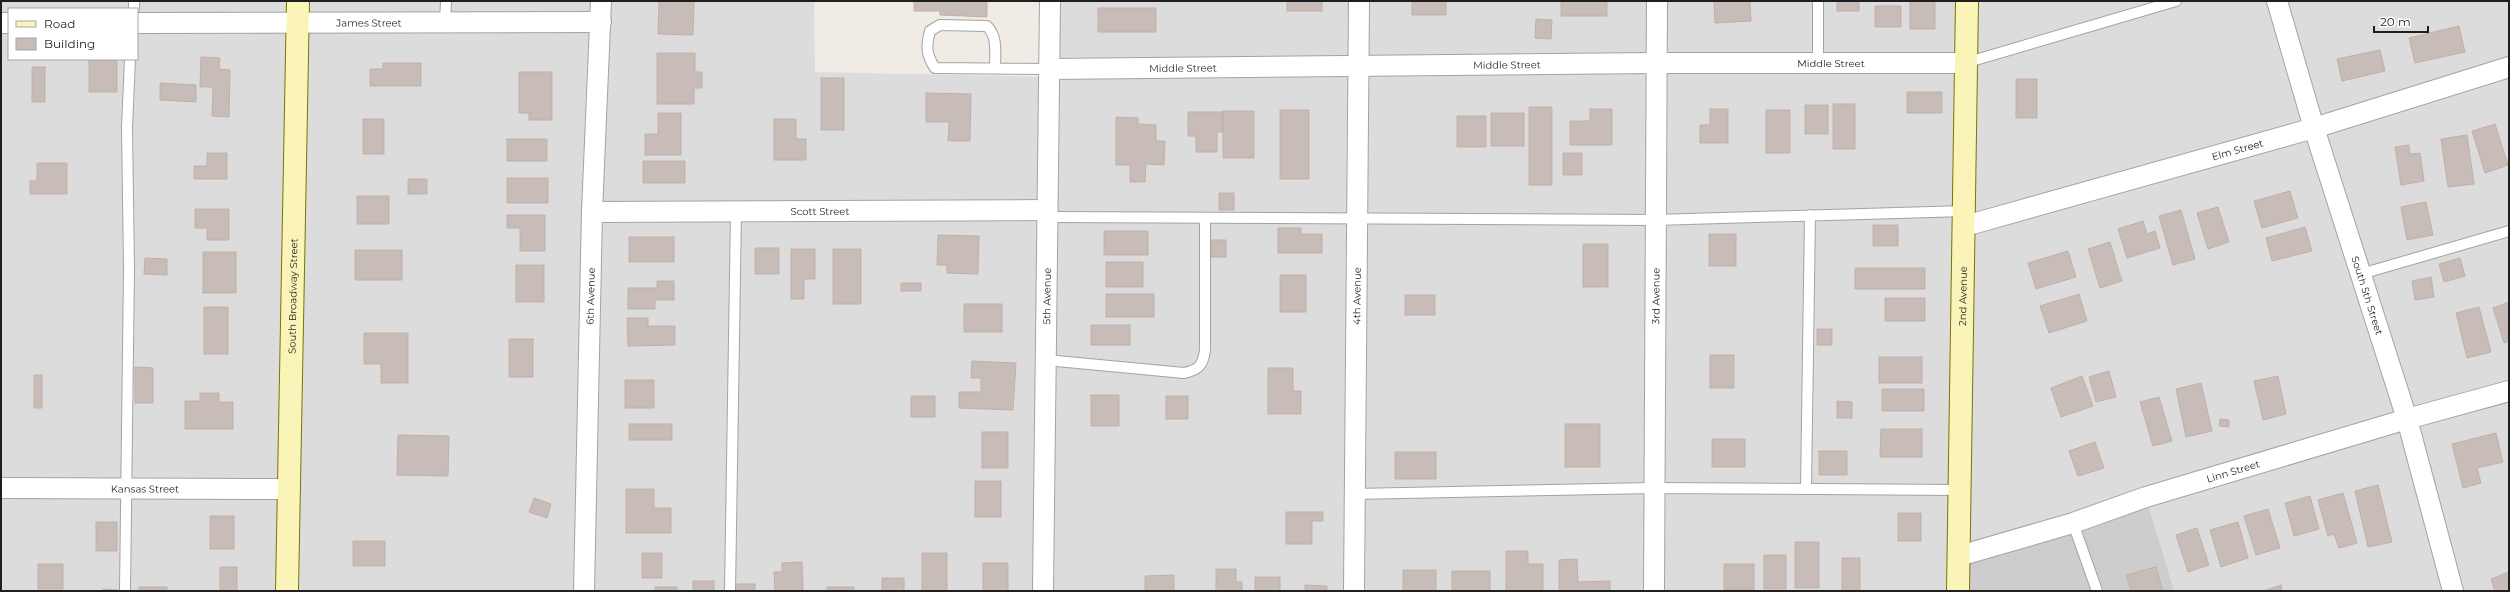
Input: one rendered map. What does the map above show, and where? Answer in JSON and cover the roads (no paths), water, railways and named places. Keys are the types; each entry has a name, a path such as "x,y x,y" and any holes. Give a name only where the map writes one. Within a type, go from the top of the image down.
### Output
{"street":[{"name":"South Broadway Street","path":"288,591 298,1"},
{"name":"6th Avenue","path":"584,591 592,212 601,1"},
{"name":"5th Avenue","path":"1043,591 1050,1"},
{"name":"4th Avenue","path":"1354,591 1360,1"},
{"name":"3rd Avenue","path":"1654,591 1656,63 1658,1"},
{"name":"2nd Avenue","path":"1958,591 1965,218 1965,63 1968,1"},
{"name":"South 5th Street","path":"2277,1 2314,128 2407,419 2453,591"},
{"name":"James Street","path":"138,23 601,22"},
{"name":"Middle Street","path":"1049,69 1656,63 1965,63"},
{"name":"Elm Street","path":"1965,218 2314,128 2509,67"},
{"name":"Scott Street","path":"592,212 736,211 1047,214"},
{"name":"Linn Street","path":"1959,556 2073,523 2146,497 2407,419 2509,391"},
{"name":"Kansas Street","path":"1,488 290,489"}],"lane":[{"path":"445,23 446,1"},
{"path":"1818,1 1818,63"},
{"path":"1965,63 2176,1"},
{"path":"995,68 996,42 991,30 987,26 940,25 930,31 926,46 929,60 935,68 1049,69"},
{"path":"125,591 127,488 127,127 130,60"},
{"path":"730,591 736,211"},
{"path":"1047,214 1205,218 1655,220 1810,215 1965,218"},
{"path":"1806,489 1810,215"},
{"path":"1046,360 1184,373 1194,371 1201,366 1205,350 1205,218"},
{"path":"2361,274 2509,231"},
{"path":"1354,494 1654,488 1960,490"},
{"path":"2073,523 2097,591"}]}
